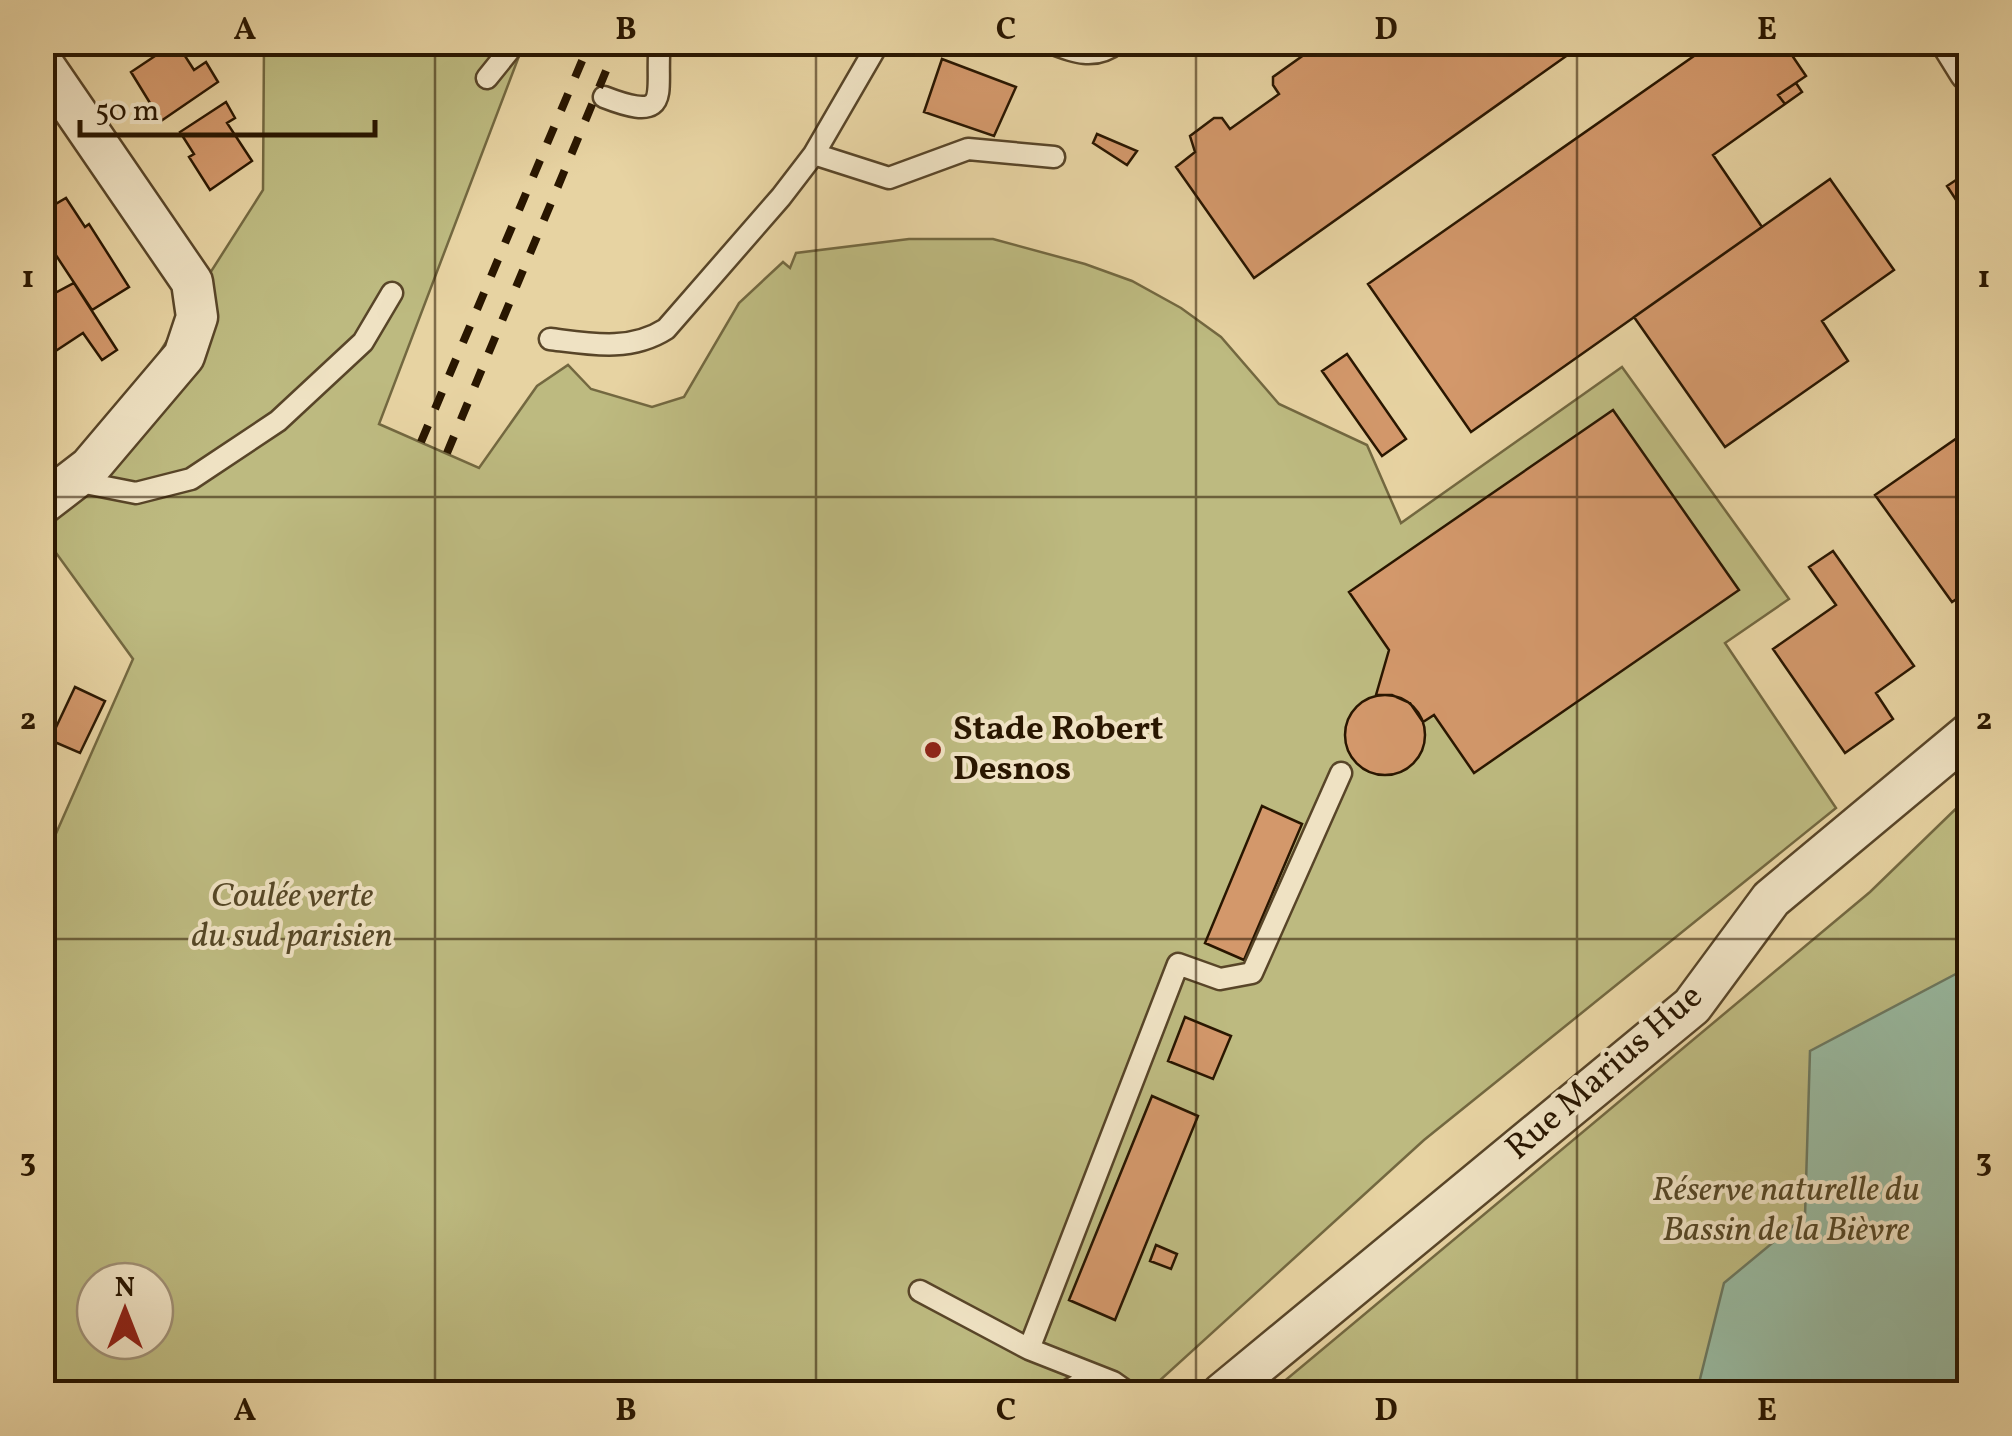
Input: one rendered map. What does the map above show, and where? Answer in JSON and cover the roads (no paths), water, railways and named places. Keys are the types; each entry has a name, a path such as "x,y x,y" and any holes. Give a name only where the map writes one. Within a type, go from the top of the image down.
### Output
{"street":[{"path":"1952,42 1970,71"},
{"path":"42,63 192,282 198,317 184,356 59,492"},
{"name":"Rue Marius Hue","path":"1222,1394 1692,1006 1771,900 1970,733"}],"lane":[{"path":"487,78 516,42"},
{"path":"604,97 636,108 647,107 658,99 660,42"},
{"path":"550,339 604,346 651,338 666,329 782,198 814,154 878,42"},
{"path":"1048,42 1078,54 1100,54 1118,42"},
{"path":"814,154 890,178 968,149 1054,158"},
{"path":"59,492 136,493 191,479 278,421 363,342 392,292"},
{"path":"1029,1350 1178,964 1220,980 1252,973 1341,774"},
{"path":"920,1291 1029,1350 1122,1388"},
{"path":"1062,1394 1078,1384 1122,1388"}],"railway":[{"path":"421,442 590,42"},
{"path":"447,453 618,42"}],"place":[{"name":"Stade Robert Desnos","path":"933,750"}],"park label":[{"name":"Coulée verte du sud parisien","path":"292,917"},
{"name":"Réserve naturelle du Bassin de la Bièvre","path":"1786,1211"}]}
